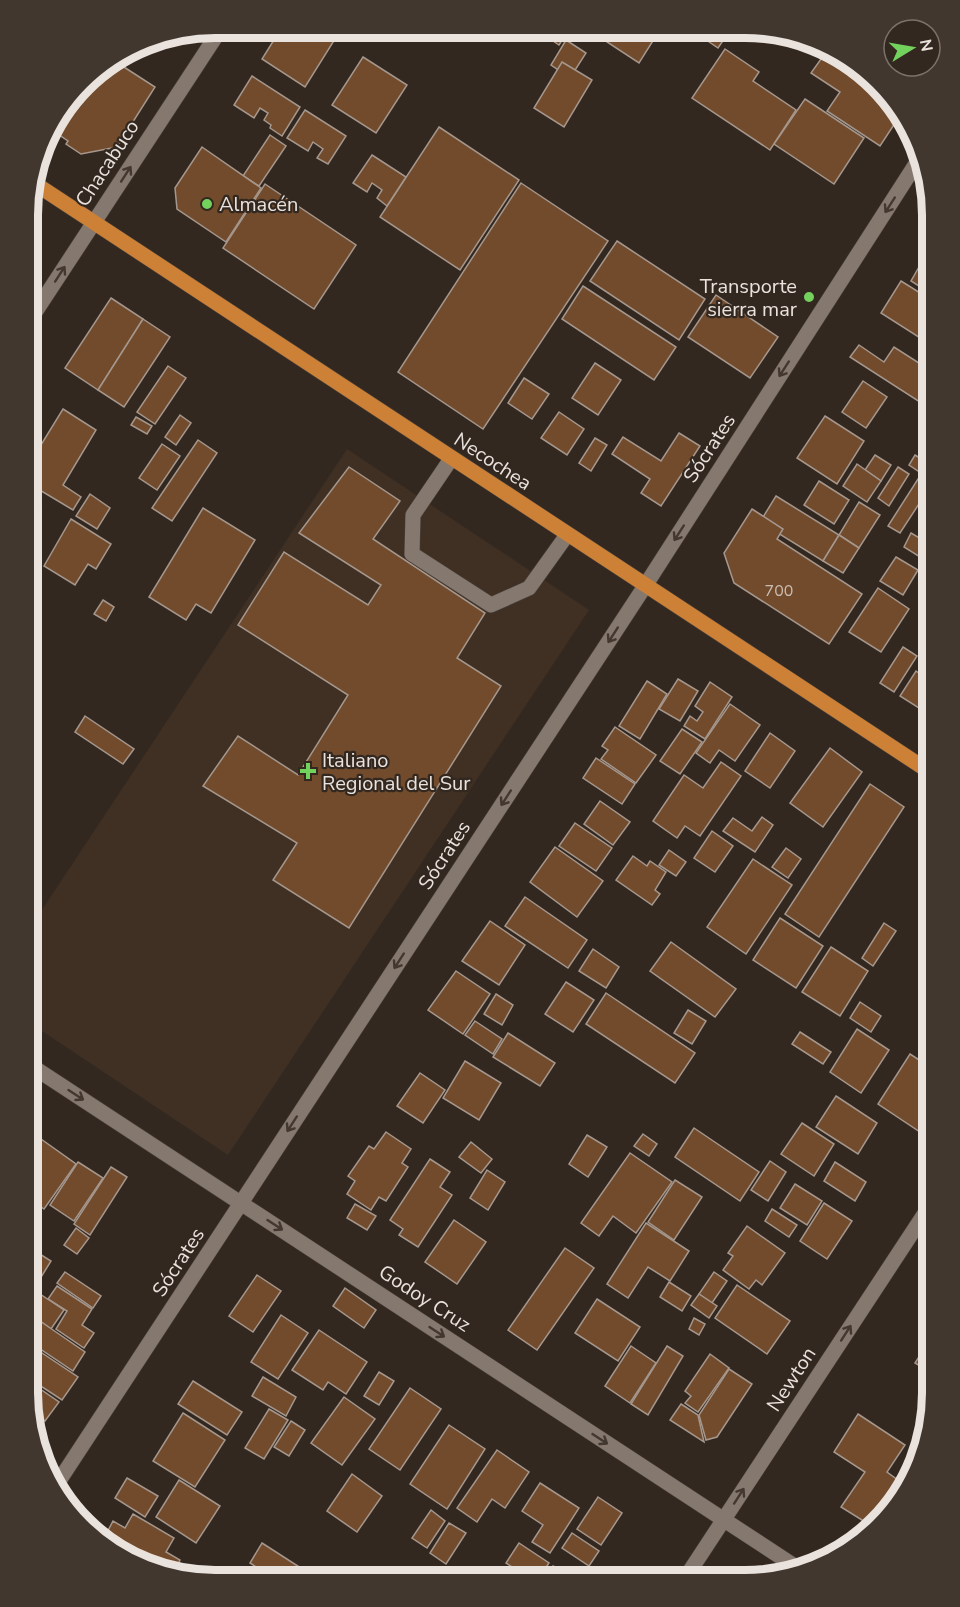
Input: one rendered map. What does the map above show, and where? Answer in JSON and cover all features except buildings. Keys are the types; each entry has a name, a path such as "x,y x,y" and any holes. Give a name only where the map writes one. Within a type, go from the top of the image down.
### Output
{"main road":[{"name":"Necochea","path":"40,187 922,767"}],"street":[{"name":"Chacabuco","path":"38,308 215,38"},
{"name":"Sócrates","path":"60,1480 645,586 915,166"},
{"path":"451,459 413,515 412,554 491,605 529,588 567,535"},
{"name":"Godoy Cruz","path":"38,1070 790,1563"},
{"name":"Newton","path":"691,1570 922,1218"}],"shaded area":[{"name":"Italiano Regional del Sur","path":"347,449 589,610 228,1155 38,1028 38,916"}],"place":[{"name":"Almacén","path":"207,204"},
{"name":"Transporte sierra mar","path":"809,297"},
{"name":"Italiano Regional del Sur","path":"308,771"}]}
